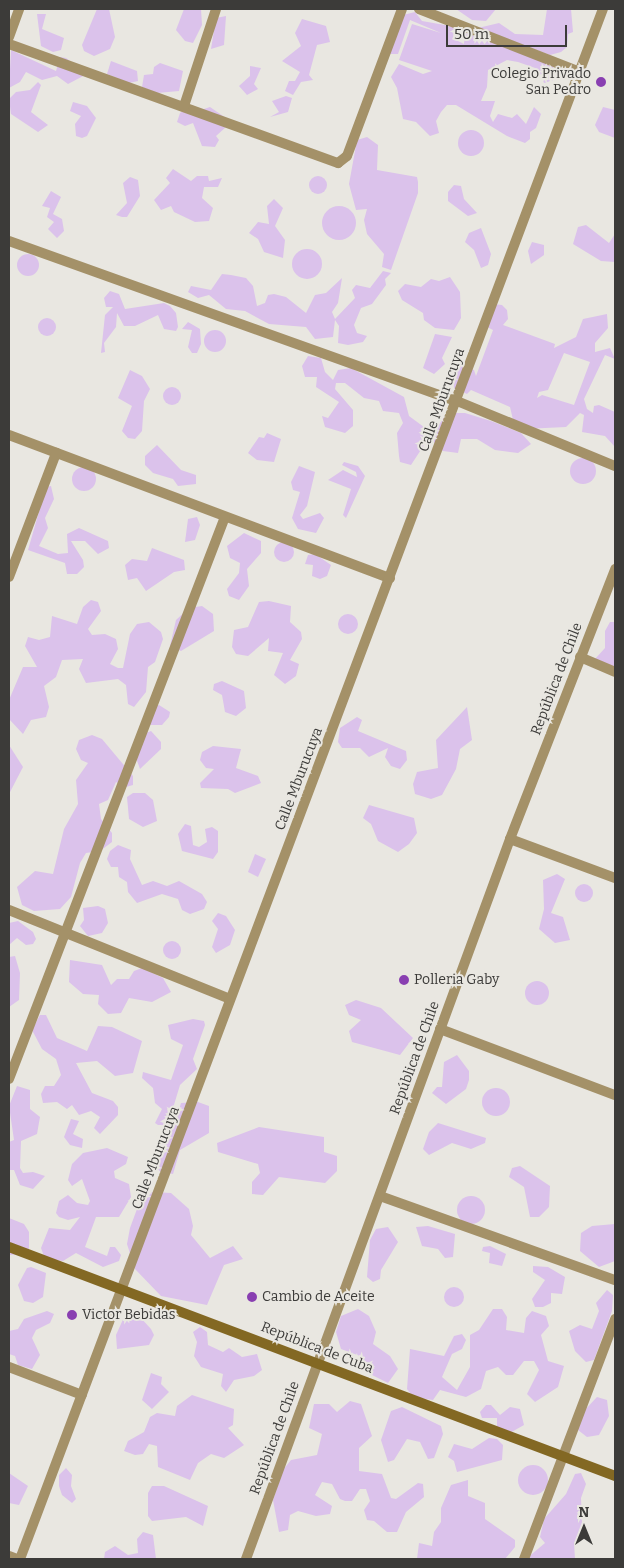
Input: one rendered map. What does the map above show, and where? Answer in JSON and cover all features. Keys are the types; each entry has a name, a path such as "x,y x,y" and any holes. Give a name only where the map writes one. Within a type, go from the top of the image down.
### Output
{"main road":[{"name":"República de Cuba","path":"9,1247 318,1362 615,1476"}],"street":[{"path":"9,37 19,9"},
{"path":"184,106 216,9"},
{"path":"9,44 184,106 332,162 342,162 402,9"},
{"path":"419,9 577,71"},
{"name":"Calle Mburucuya","path":"19,1559 457,401 577,71 603,9"},
{"path":"9,242 457,401 615,466"},
{"path":"9,435 390,578"},
{"path":"9,578 56,453"},
{"path":"9,1079 62,932 225,517"},
{"name":"República de Chile","path":"246,1559 510,839 615,569"},
{"path":"580,657 615,672"},
{"path":"510,839 615,878"},
{"path":"9,910 230,999"},
{"path":"440,1029 615,1095"},
{"path":"380,1196 615,1280"},
{"path":"524,1559 615,1319"},
{"path":"9,1367 82,1395"},
{"path":"9,1556 19,1559"}],"shaded area":[{"path":"97,9 109,9 115,37 110,49 94,56 84,51 82,45"},
{"path":"184,9 201,9 202,25 193,43 185,41 176,30"},
{"path":"456,9 496,9 486,21 472,20"},
{"path":"547,9 571,9 573,32 568,34 567,47 561,52 550,55 478,28 499,23 515,34 543,35"},
{"path":"415,12 422,21 456,27 456,40 464,44 465,33 479,36 553,66 554,80 544,83 538,69 518,62 507,60 488,70 487,87 481,101 495,101 490,116 493,122 498,114 512,118 517,114 526,124 534,107 541,114 536,128 530,132 530,139 525,143 507,136 456,105 447,105 441,112 436,121 439,133 430,136 416,122 403,119 397,88 391,77 399,64 423,74 432,71 399,60 412,24 441,33 410,20 398,54 390,54 403,15"},
{"path":"37,14 46,14 42,29 64,38 61,50 53,52 41,46"},
{"path":"226,16 224,45 211,49 216,18"},
{"path":"302,19 326,26 330,42 317,45 309,75 313,80 301,82 293,95 285,91 289,81 295,81 300,72 282,61 301,46 295,33"},
{"path":"11,50 56,71 60,57 66,58 87,74 68,84 57,76 42,80 26,72 20,82 9,88"},
{"path":"111,61 137,71 138,81 129,83 107,74"},
{"path":"160,63 183,71 179,91 157,93 142,87 144,75 153,74 154,67"},
{"path":"250,66 261,68 254,84 258,89 247,95 239,86 250,76"},
{"path":"38,82 41,85 31,112 48,125 38,132 11,114 9,99 16,92 30,90"},
{"path":"286,96 292,98 288,112 270,117 279,112 272,101"},
{"path":"73,102 87,106 96,118 87,136 82,138 76,136 75,124 81,116 70,111"},
{"path":"192,105 201,110 210,107 226,118 226,127 216,136 219,140 215,147 202,146 193,123 185,126 177,122 180,113"},
{"path":"603,107 615,110 615,138 599,132 595,125"},
{"path":"471,130 480,134 484,143 480,152 471,156 462,152 458,143 462,134"},
{"path":"367,137 378,145 377,170 417,177 418,182 418,193 391,270 382,267 384,254 367,234 364,220 367,209 356,210 349,184 357,140"},
{"path":"173,169 191,181 197,176 208,176 209,181 222,178 218,187 204,187 202,198 213,208 209,221 195,222 174,212 171,206 161,210 154,200 170,183 166,178"},
{"path":"318,176 324,179 327,185 324,191 318,194 312,191 309,185 312,179"},
{"path":"130,177 138,180 140,196 127,217 122,217 116,215 127,203 123,183"},
{"path":"454,185 461,186 464,199 477,213 468,216 448,201 448,192"},
{"path":"51,191 61,197 53,214 62,219 64,231 57,238 48,229 54,222 47,217 50,208 42,206"},
{"path":"274,199 283,208 275,226 285,240 283,258 264,252 258,239 249,233 258,222 269,224 267,206"},
{"path":"339,206 346,207 351,211 355,216 355,230 351,235 346,239 339,240 332,239 327,235 323,230 322,223 323,216 327,211 332,207"},
{"path":"586,225 609,243 615,234 615,262 601,261 573,244 578,227"},
{"path":"481,228 491,254 488,265 481,268 474,250 465,242 469,233"},
{"path":"532,242 544,245 544,255 531,264 528,251"},
{"path":"307,249 318,253 322,264 318,275 307,279 296,275 292,264 296,253"},
{"path":"28,254 36,257 39,265 36,273 28,276 20,273 17,265 20,257"},
{"path":"383,271 391,273 385,279 386,285 372,304 361,308 354,325 357,333 367,336 363,342 348,345 338,343 339,326 335,320 333,337 315,339 306,327 269,324 245,311 226,309 209,295 198,298 188,292 191,286 211,290 222,274 231,275 246,278 253,286 257,306 265,303 268,295 274,294 286,297 306,313 315,295 326,293 342,278 338,303 332,312 335,319 355,298 352,290 356,285 370,288"},
{"path":"450,277 460,292 461,318 454,330 435,328 424,320 423,313 402,300 398,291 405,284 421,287 431,279 439,281"},
{"path":"110,291 119,294 125,309 164,303 170,306 176,313 178,327 176,331 164,329 158,315 135,326 124,326 117,313 116,327 104,343 105,352 101,353 105,315 113,307 106,307 104,298"},
{"path":"493,304 502,305 507,310 508,319 503,325 555,344 554,348 576,337 583,319 607,314 608,328 595,343 595,352 610,348 615,359 605,355 584,399 587,409 593,413 594,406 599,405 615,412 615,447 605,436 582,432 584,415 580,413 566,427 524,429 514,424 510,407 471,390 467,394 454,388 452,370 457,364 474,370 476,376 493,330 487,327","holes":["564,353 590,362 574,405 542,395 537,398 539,392 548,390"]},
{"path":"43,318 51,318 56,323 54,334 43,336 38,331 38,323"},
{"path":"188,322 200,329 201,344 197,353 192,353 188,347 192,330 182,329"},
{"path":"215,330 223,333 226,341 223,349 215,352 207,349 204,341 207,333"},
{"path":"435,334 452,337 442,358 445,364 434,374 423,368"},
{"path":"308,356 321,358 325,372 333,380 338,370 351,368 404,397 409,416 428,430 428,439 411,465 400,462 397,433 403,423 399,413 383,411 379,401 364,398 345,383 336,383 335,389 353,410 353,426 345,433 325,427 322,416 328,418 339,402 316,387 317,377 305,377 302,366"},
{"path":"130,370 142,376 150,389 144,401 142,431 135,439 128,438 122,431 132,406 118,398"},
{"path":"168,387 176,387 181,392 179,403 168,405 163,400 163,392"},
{"path":"447,413 465,413 491,421 521,433 531,444 518,453 495,450 477,439 461,439 458,453 443,451 435,445 432,435"},
{"path":"267,433 281,439 274,462 257,460 248,453 259,437 264,438"},
{"path":"157,445 181,470 196,475 196,484 178,486 173,479 153,473 145,465 145,456"},
{"path":"583,458 592,462 596,471 592,480 583,484 574,480 570,471 574,462"},
{"path":"344,462 358,466 365,476 346,518 343,515 351,489 328,480 343,470 357,477 356,472 342,465"},
{"path":"299,466 315,472 307,506 300,515 303,519 320,513 324,518 316,533 298,529 292,518 300,492 293,490 291,482"},
{"path":"84,467 89,468 95,474 95,484 89,490 84,491 79,490 73,484 72,479 73,474 79,468"},
{"path":"51,486 54,499 45,518 48,528 39,546 58,554 68,553 67,534 79,528 108,541 109,548 98,554 85,541 71,541 83,560 84,567 77,574 67,574 65,563 28,550 46,487"},
{"path":"197,517 200,525 195,540 185,542 188,519"},
{"path":"244,533 261,541 261,553 247,569 249,586 239,600 229,596 227,589 239,573 240,563 230,558 227,546"},
{"path":"280,542 288,542 294,548 294,556 288,562 280,562 274,556 274,548"},
{"path":"152,548 184,560 185,570 174,572 146,591 137,578 128,580 125,565 132,559 147,561"},
{"path":"315,554 331,565 327,576 320,579 312,576 313,565 305,564 308,555"},
{"path":"91,600 98,602 101,611 88,629 92,635 105,634 116,639 118,649 110,664 118,668 123,668 130,634 137,624 149,622 161,632 163,639 155,662 148,667 146,692 134,707 128,704 126,685 118,679 86,683 79,669 83,659 62,660 56,677 44,686 49,707 46,717 31,720 23,734 9,719 9,700 23,667 37,667 25,646 28,637 39,640 50,637 52,616 77,624 83,607"},
{"path":"269,601 291,606 290,622 301,632 302,639 290,660 299,664 296,676 285,684 274,675 283,653 268,651 269,638 248,656 236,654 232,647 234,630 248,627 259,602"},
{"path":"202,606 213,614 214,631 181,651 170,646 176,620 189,608"},
{"path":"348,614 355,617 358,624 355,631 348,634 341,631 338,624 341,617"},
{"path":"610,622 615,622 615,675 595,659 605,648 605,631"},
{"path":"222,681 244,691 246,708 236,716 225,712 222,695 213,690 214,684"},
{"path":"159,705 170,712 169,717 162,725 148,725 153,707"},
{"path":"467,707 472,740 460,749 456,769 442,795 431,799 415,794 413,784 417,772 438,768 436,740"},
{"path":"357,717 362,720 358,731 406,751 407,760 400,769 391,766 385,757 388,748 369,757 360,748 342,748 338,742 340,728"},
{"path":"151,731 161,742 161,749 140,769 136,758 146,733"},
{"path":"92,735 102,739 133,776 133,785 126,787 116,782 108,800 99,804 101,819 112,833 112,842 100,851 86,853 80,863 71,897 60,909 34,911 22,905 17,887 35,871 53,874 64,829 78,804 76,780 88,763 81,760 76,749 79,740"},
{"path":"9,745 23,767 9,794"},
{"path":"213,746 241,749 236,768 258,776 261,783 235,793 228,789 201,788 200,783 214,769 206,768 200,760 202,752"},
{"path":"133,793 145,793 153,800 157,821 143,827 129,819 127,797"},
{"path":"369,805 414,818 417,833 409,844 398,852 378,841 371,824 363,818"},
{"path":"185,824 191,826 193,845 199,847 207,842 205,829 212,827 218,831 218,852 213,859 182,851 178,834"},
{"path":"118,845 131,850 130,859 142,885 153,881 167,886 179,881 202,894 207,902 204,909 190,914 182,910 178,899 162,894 137,903 128,892 127,882 119,877 118,867 111,867 107,859 110,851"},
{"path":"255,854 266,859 258,877 248,872"},
{"path":"557,874 565,879 551,913 563,917 570,940 555,943 539,929 544,909 543,880"},
{"path":"580,884 588,884 593,889 591,900 580,902 575,897 575,889"},
{"path":"98,906 105,909 108,923 102,933 88,936 80,926 84,920 83,908"},
{"path":"218,913 226,916 235,930 230,945 216,953 212,947 218,929 212,921"},
{"path":"18,921 33,932 36,939 33,944 26,945 17,938 9,945 9,923"},
{"path":"168,941 176,941 181,946 179,957 168,959 163,954 163,946"},
{"path":"15,956 20,973 19,1000 9,1007 9,957"},
{"path":"70,960 102,965 111,985 117,979 129,979 134,971 142,968 163,978 171,992 152,1002 129,998 121,1013 108,1014 98,1004 99,995 83,994 69,982"},
{"path":"537,981 546,984 549,993 546,1002 537,1005 528,1002 525,993 528,984"},
{"path":"356,1000 381,1008 413,1038 400,1055 352,1042 349,1031 361,1020 349,1015 345,1005"},
{"path":"40,1015 46,1015 57,1038 87,1051 98,1026 112,1027 142,1041 133,1073 115,1076 97,1061 76,1063 92,1093 113,1101 118,1107 118,1115 100,1134 94,1128 100,1117 91,1111 79,1115 72,1105 67,1109 57,1102 43,1103 41,1094 45,1086 54,1086 61,1075 56,1059 42,1049 32,1030"},
{"path":"193,1019 204,1021 205,1025 193,1059 197,1069 180,1085 170,1118 164,1125 158,1125 155,1123 162,1109 155,1103 153,1088 142,1078 143,1072 171,1080 183,1045 171,1039 168,1025"},
{"path":"457,1055 469,1071 469,1080 466,1089 446,1104 432,1093 437,1087 442,1087 444,1062"},
{"path":"17,1086 30,1090 30,1109 40,1117 37,1134 21,1141 20,1168 23,1173 33,1172 45,1176 33,1189 20,1185 14,1170 9,1170 9,1142 14,1140 9,1106"},
{"path":"496,1088 506,1092 510,1102 506,1112 496,1116 486,1112 482,1102 486,1092"},
{"path":"198,1102 209,1106 209,1133 180,1150 173,1174 159,1171 151,1162 161,1140 174,1127 181,1103"},
{"path":"71,1119 79,1121 73,1134 83,1139 82,1148 70,1145 64,1137"},
{"path":"438,1123 486,1138 485,1143 471,1149 452,1143 429,1155 423,1149 429,1132"},
{"path":"259,1127 324,1137 324,1152 337,1156 337,1171 325,1183 279,1177 263,1195 252,1194 252,1182 260,1173 258,1164 218,1152 217,1143"},
{"path":"107,1148 128,1157 126,1164 114,1171 115,1178 129,1184 131,1197 119,1217 96,1217 85,1247 107,1256 110,1247 115,1247 121,1255 119,1261 103,1267 76,1253 63,1261 45,1259 41,1248 49,1228 70,1230 80,1217 68,1220 59,1217 56,1213 59,1201 68,1195 77,1203 88,1205 90,1201 82,1179 72,1186 68,1180 72,1164 83,1153"},
{"path":"520,1166 550,1186 549,1207 539,1217 530,1217 524,1187 509,1177 512,1168"},
{"path":"152,1192 171,1193 189,1209 193,1226 191,1235 210,1258 233,1246 243,1259 224,1265 207,1305 161,1296 135,1269 127,1244 130,1228 137,1209"},
{"path":"471,1196 481,1200 485,1210 481,1220 471,1224 461,1220 457,1210 461,1200"},
{"path":"9,1218 24,1224 29,1232 29,1250 23,1254 9,1255"},
{"path":"615,1224 615,1261 599,1267 580,1251 581,1233 592,1226"},
{"path":"428,1226 455,1234 453,1257 445,1258 438,1249 422,1246 416,1227"},
{"path":"388,1227 398,1242 381,1270 380,1279 373,1282 367,1277 370,1240 376,1229"},
{"path":"490,1246 506,1254 502,1266 489,1263 490,1253 482,1251 483,1247"},
{"path":"533,1266 548,1267 565,1277 562,1294 551,1293 551,1303 543,1307 535,1307 532,1299 545,1280 533,1272"},
{"path":"31,1267 46,1273 43,1297 33,1303 24,1301 18,1285 27,1268"},
{"path":"454,1287 461,1290 464,1297 461,1304 454,1307 447,1304 444,1297 447,1290"},
{"path":"607,1290 613,1295 612,1311 594,1360 586,1362 575,1351 569,1331 580,1325 592,1329 599,1311 596,1303"},
{"path":"358,1309 369,1316 376,1332 373,1344 390,1356 398,1369 388,1383 366,1372 360,1356 341,1349 336,1332 341,1316"},
{"path":"493,1309 502,1309 507,1317 506,1330 524,1333 526,1318 532,1311 546,1316 549,1326 541,1335 548,1361 564,1366 558,1387 535,1402 527,1394 539,1370 534,1361 524,1361 513,1375 506,1375 498,1367 486,1371 481,1389 466,1397 440,1390 433,1400 413,1397 407,1389 410,1349 444,1356 454,1336 462,1334 466,1340 462,1349 452,1354 442,1377 457,1390 470,1367 470,1335 479,1330"},
{"path":"47,1311 54,1314 50,1323 36,1330 32,1338 40,1355 32,1369 18,1365 15,1356 9,1354 9,1331 18,1329 24,1319"},
{"path":"125,1315 140,1317 151,1329 154,1335 149,1345 117,1349 116,1335"},
{"path":"200,1327 207,1332 208,1345 223,1352 229,1348 242,1357 257,1354 262,1370 254,1376 234,1380 226,1392 221,1386 223,1374 201,1367 194,1356 197,1342 193,1332"},
{"path":"151,1373 162,1377 161,1384 169,1392 152,1409 142,1400"},
{"path":"192,1395 234,1409 233,1425 228,1428 244,1445 224,1458 211,1454 198,1463 190,1480 158,1467 157,1446 149,1444 143,1454 135,1455 124,1451 128,1441 144,1432 150,1417 157,1413 175,1416 177,1406"},
{"path":"597,1397 607,1400 609,1416 599,1435 587,1437 578,1430 583,1412"},
{"path":"350,1401 361,1404 372,1436 359,1448 359,1471 382,1474 391,1498 396,1499 418,1483 423,1484 424,1497 406,1512 397,1532 387,1532 374,1521 367,1520 364,1510 370,1501 366,1489 360,1489 352,1501 345,1501 340,1499 332,1484 322,1482 315,1495 332,1506 330,1514 316,1516 298,1511 290,1515 288,1530 279,1532 273,1500 283,1470 291,1460 317,1455 322,1434 309,1428 314,1404 329,1404 337,1412"},
{"path":"486,1405 491,1405 500,1415 510,1407 520,1409 524,1425 508,1434 497,1427 497,1418 482,1418 480,1412"},
{"path":"402,1407 441,1426 443,1434 434,1458 428,1459 420,1442 407,1439 394,1460 388,1462 381,1440 391,1411"},
{"path":"489,1438 497,1439 503,1445 502,1460 457,1472 454,1461 448,1457 454,1444 472,1449"},
{"path":"533,1465 543,1470 548,1480 543,1490 533,1495 523,1490 518,1480 523,1470"},
{"path":"66,1468 72,1475 71,1486 76,1499 72,1503 62,1495 59,1486 59,1475"},
{"path":"9,1473 28,1486 19,1505 9,1503"},
{"path":"581,1473 586,1484 581,1498 582,1522 574,1543 575,1559 526,1559 545,1543 540,1537 544,1519 566,1494 575,1474"},
{"path":"468,1480 468,1496 485,1503 485,1519 515,1540 515,1547 505,1559 417,1559 419,1543 432,1546 434,1532 441,1522 441,1508 451,1485"},
{"path":"152,1486 164,1486 208,1506 203,1526 186,1517 152,1521 148,1516 148,1493"},
{"path":"143,1532 153,1535 156,1559 104,1559 105,1552 115,1546 128,1555 138,1553 137,1539"}],"place":[{"name":"Colegio Privado San Pedro","path":"601,82"},
{"name":"Polleria Gaby","path":"404,980"},
{"name":"Cambio de Aceite","path":"252,1297"},
{"name":"Victor Bebidas","path":"72,1315"}]}
